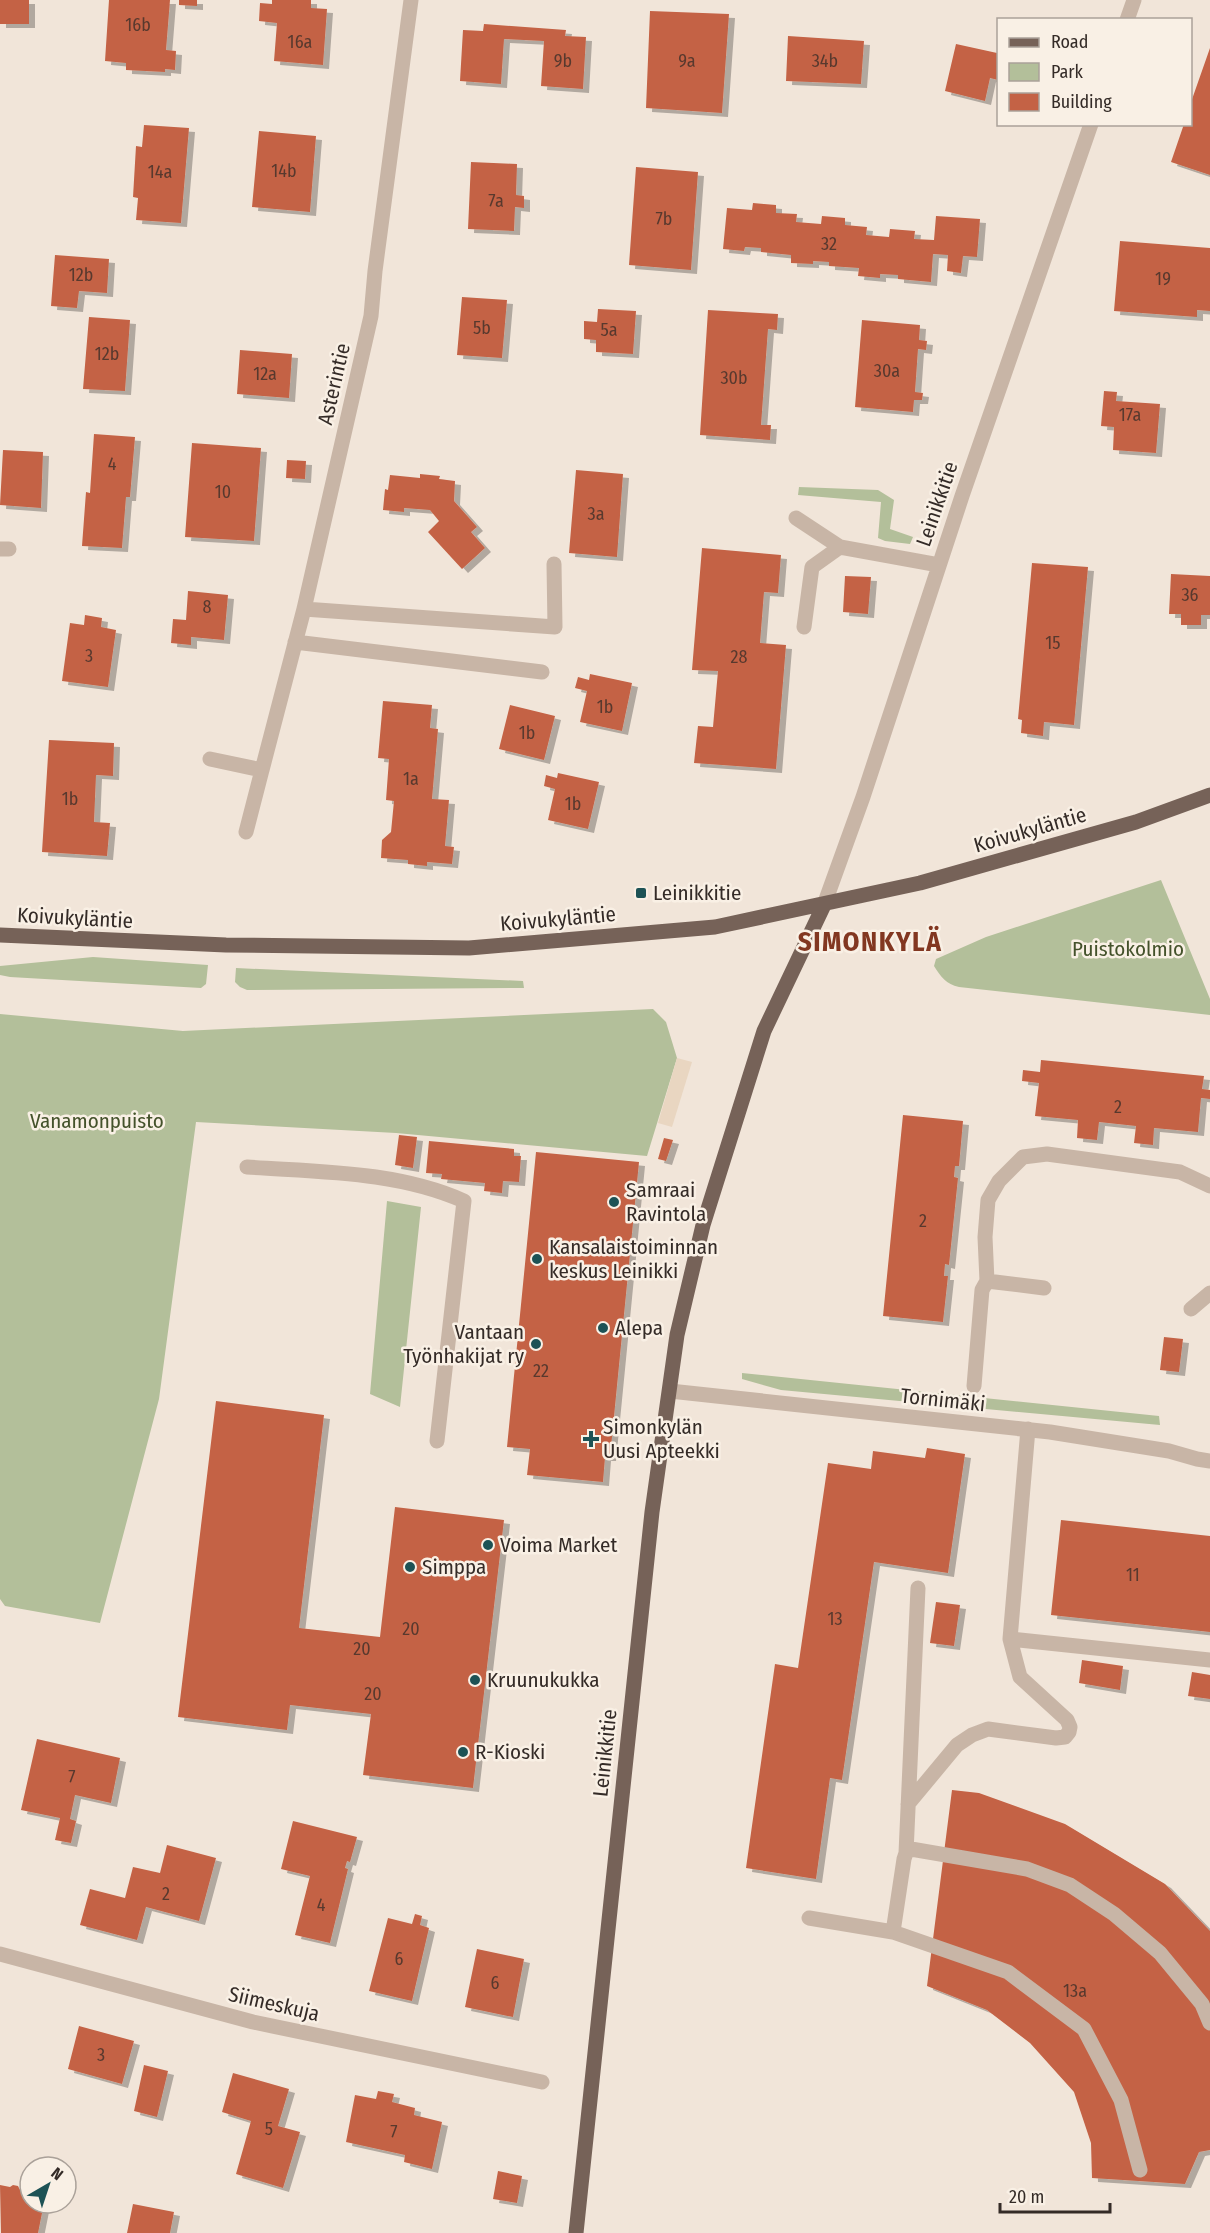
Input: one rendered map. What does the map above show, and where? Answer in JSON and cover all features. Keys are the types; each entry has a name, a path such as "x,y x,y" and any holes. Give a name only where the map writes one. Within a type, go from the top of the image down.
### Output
{"main road":[{"name":"Koivukyläntie","path":"0,935 226,945 469,948 716,927 920,884 1136,822 1210,795"},
{"name":"Leinikkitie","path":"576,2233 652,1512 677,1335 703,1225 764,1031 824,905"}],"street":[{"name":"Asterintie","path":"246,832 304,609 371,315 411,0"},
{"path":"1129,18 1134,0"},
{"name":"Leinikkitie","path":"824,905 863,797 939,565 1090,126"},
{"path":"796,518 840,547 939,565"},
{"path":"804,627 812,567 840,547"},
{"path":"304,609 555,627 554,564"},
{"path":"295,642 542,672"},
{"path":"210,759 262,770"},
{"path":"974,1386 982,1290 987,1281 985,1237 988,1200 999,1181 1023,1157 1047,1154 1180,1172 1210,1186"},
{"path":"247,1167 363,1175 439,1190 464,1201 437,1441"},
{"path":"987,1281 1044,1288"},
{"path":"1191,1309 1210,1293"},
{"name":"Tornimäki","path":"670,1391 1028,1429 1169,1450 1197,1460 1210,1461"},
{"path":"908,1804 957,1745 972,1735 988,1729 1056,1738 1065,1737 1069,1732 1070,1727 1066,1720 1020,1677 1010,1639 1028,1429"},
{"path":"893,1932 906,1853 918,1588"},
{"path":"1010,1639 1210,1660"},
{"path":"906,1853 911,1849 920,1850 1027,1869 1070,1885 1114,1914 1161,1953 1202,2004 1210,2023"},
{"path":"809,1918 893,1932 1008,1972 1084,2029 1121,2100 1140,2170"},
{"name":"Siimeskuja","path":"0,1954 253,2022 542,2082"}],"green space":[{"path":"799,487 878,490 894,500 890,529 913,537 910,544 878,538 881,502 798,495"},
{"name":"Puistokolmio","path":"1161,880 1210,999 1210,1015 959,987 944,980 934,966 936,959 986,937"},
{"path":"93,957 208,965 206,984 201,988 0,975 0,966"},
{"path":"236,968 523,981 524,988 247,990 235,982"},
{"name":"Vanamonpuisto","path":"653,1009 666,1022 677,1058 647,1156 396,1133 196,1122 159,1399 100,1623 5,1606 0,1599 0,1014 183,1031"},
{"path":"387,1201 421,1207 400,1407 370,1394"},
{"path":"742,1373 1159,1416 1160,1425 781,1390 742,1379"}],"shaded area":[{"path":"677,1058 692,1062 672,1127 658,1123"}],"building":[{"path":"0,0 29,0 29,24 0,24"},
{"path":"109,0 170,0 166,50 176,51 175,70 165,69 165,72 126,70 126,63 105,61"},
{"path":"179,0 197,0 197,6 179,5"},
{"path":"272,0 311,0 311,8 327,9 323,65 274,61 277,23 259,21 260,3 272,4"},
{"path":"650,11 729,14 722,113 646,108"},
{"path":"484,24 566,30 565,36 586,37 583,89 541,86 544,41 504,39 501,84 460,81 463,30 483,31"},
{"path":"788,36 864,41 861,84 786,81"},
{"path":"956,44 997,53 997,80 990,78 985,101 945,91"},
{"path":"1210,48 1210,175 1171,162 1183,126 1192,126 1192,99"},
{"path":"144,125 189,128 181,223 136,220 138,198 133,197 136,146 142,147"},
{"path":"259,131 316,136 310,212 252,207"},
{"path":"471,162 517,164 516,195 524,196 524,208 515,207 514,231 468,229"},
{"path":"636,167 698,172 691,270 629,265"},
{"path":"753,203 776,205 776,213 797,214 796,222 821,224 822,216 845,218 845,225 867,227 866,235 889,237 890,229 915,231 914,239 934,240 936,216 980,219 977,257 963,256 961,273 947,271 948,255 933,254 931,282 898,279 898,275 880,274 880,278 858,276 859,268 829,266 829,262 791,263 791,255 761,252 761,248 745,247 744,251 723,249 727,208 752,210"},
{"path":"1120,241 1210,248 1210,311 1197,310 1197,317 1114,311"},
{"path":"55,255 109,259 107,293 79,291 77,308 51,306"},
{"path":"462,297 507,300 502,358 457,355"},
{"path":"598,309 636,311 633,354 596,352 596,340 584,339 584,321 597,322"},
{"path":"708,310 778,314 777,330 768,329 761,425 771,425 770,440 700,435"},
{"path":"89,317 130,320 125,391 83,389"},
{"path":"862,320 920,325 919,340 927,341 926,350 918,349 915,392 923,393 922,400 914,400 913,412 855,407"},
{"path":"240,350 292,354 289,398 237,394"},
{"path":"1104,391 1117,392 1116,401 1160,404 1156,453 1113,450 1114,427 1101,426"},
{"path":"94,434 135,437 130,497 126,497 122,548 82,546 86,492 90,493"},
{"path":"192,443 261,448 254,541 185,537"},
{"path":"3,450 43,452 41,508 0,505"},
{"path":"287,460 306,461 305,479 286,478"},
{"path":"576,470 623,474 617,557 569,553"},
{"path":"420,474 440,476 439,479 455,481 454,501 477,527 471,532 485,548 462,569 428,532 439,521 430,510 404,508 404,512 383,510 385,489 388,490 390,475 420,478"},
{"path":"702,548 781,555 778,593 764,592 760,643 786,645 776,769 694,763 698,726 713,727 718,671 692,670"},
{"path":"1032,563 1088,567 1074,725 1044,722 1043,736 1021,733 1022,720 1018,719"},
{"path":"1171,574 1210,576 1210,615 1201,615 1201,625 1181,625 1181,614 1169,614"},
{"path":"845,576 871,577 868,614 843,612"},
{"path":"188,591 228,595 224,640 191,637 191,645 171,643 173,619 186,620"},
{"path":"85,615 102,618 101,627 116,630 108,687 62,681 70,623 84,625"},
{"path":"590,674 632,683 622,731 580,722 587,691 575,688 578,677 589,680"},
{"path":"383,701 432,705 430,728 438,729 432,799 449,800 445,846 454,847 452,864 427,862 427,866 408,864 408,860 381,858 382,840 391,832 394,801 386,800 389,759 378,758"},
{"path":"510,705 555,716 544,760 499,749"},
{"path":"49,740 114,743 113,776 96,775 94,822 110,823 107,856 42,852"},
{"path":"558,773 599,782 588,829 548,820 555,789 544,786 546,775 557,778"},
{"path":"1041,1060 1204,1076 1202,1089 1210,1090 1210,1099 1201,1098 1198,1132 1154,1128 1153,1145 1134,1143 1136,1126 1099,1122 1097,1140 1077,1138 1078,1120 1035,1116 1039,1083 1022,1081 1023,1070 1040,1072"},
{"path":"903,1115 963,1121 959,1166 955,1166 954,1177 958,1178 949,1265 945,1264 944,1276 948,1276 943,1322 883,1316"},
{"path":"399,1135 417,1137 413,1168 395,1165"},
{"path":"664,1138 673,1140 666,1161 658,1159"},
{"path":"429,1141 514,1149 514,1156 521,1156 519,1182 503,1181 502,1193 484,1191 485,1183 441,1179 442,1174 426,1173"},
{"path":"536,1152 639,1162 610,1457 605,1457 603,1482 527,1475 530,1449 507,1447"},
{"path":"1164,1337 1183,1339 1179,1372 1160,1370"},
{"path":"216,1401 324,1415 299,1628 380,1637 395,1507 504,1520 473,1788 363,1775 371,1714 290,1705 287,1730 178,1717"},
{"path":"927,1448 965,1454 948,1573 874,1562 842,1780 830,1778 816,1879 746,1868 775,1664 798,1668 828,1463 871,1469 873,1451 925,1458"},
{"path":"1061,1520 1210,1536 1210,1632 1051,1615"},
{"path":"936,1602 960,1605 954,1646 930,1643"},
{"path":"1082,1660 1123,1666 1120,1690 1079,1683"},
{"path":"1192,1672 1210,1675 1210,1699 1188,1696"},
{"path":"37,1739 120,1758 111,1803 75,1795 70,1819 76,1821 71,1843 55,1840 60,1818 21,1810"},
{"path":"952,1790 979,1793 1065,1824 1165,1884 1210,1931 1210,2150 1199,2152 1185,2184 1092,2178 1091,2143 1074,2092 1030,2043 987,2010 927,1986"},
{"path":"293,1821 357,1837 350,1862 347,1861 345,1868 348,1869 330,1943 295,1935 310,1876 281,1869"},
{"path":"167,1845 216,1858 199,1921 146,1907 137,1940 80,1925 90,1889 125,1898 133,1867 160,1873"},
{"path":"415,1914 422,1916 420,1925 429,1928 412,2001 369,1991 388,1918 412,1924"},
{"path":"477,1949 524,1959 513,2017 465,2007"},
{"path":"79,2026 134,2041 122,2084 68,2069"},
{"path":"144,2065 168,2071 157,2117 134,2111"},
{"path":"233,2073 289,2089 278,2126 300,2132 283,2188 236,2174 251,2121 222,2112"},
{"path":"378,2091 394,2094 392,2102 415,2108 414,2115 442,2122 432,2169 404,2162 405,2155 346,2142 355,2095 376,2099"},
{"path":"498,2171 522,2176 517,2203 493,2199"},
{"path":"0,2185 18,2186 18,2215 42,2215 38,2233 1,2233"},
{"path":"133,2204 174,2212 170,2233 127,2233"}],"place":[{"name":"Leinikkitie","path":"641,893"},
{"name":"Samraai Ravintola","path":"614,1202"},
{"name":"Kansalaistoiminnan keskus Leinikki","path":"537,1259"},
{"name":"Alepa","path":"603,1328"},
{"name":"Vantaan Työnhakijat ry","path":"536,1344"},
{"name":"Simonkylän Uusi Apteekki","path":"591,1439"},
{"name":"Voima Market","path":"488,1545"},
{"name":"Simppa","path":"410,1567"},
{"name":"Kruunukukka","path":"475,1680"},
{"name":"R-Kioski","path":"463,1752"}],"district":[{"name":"SIMONKYLÄ","path":"870,942"}]}
